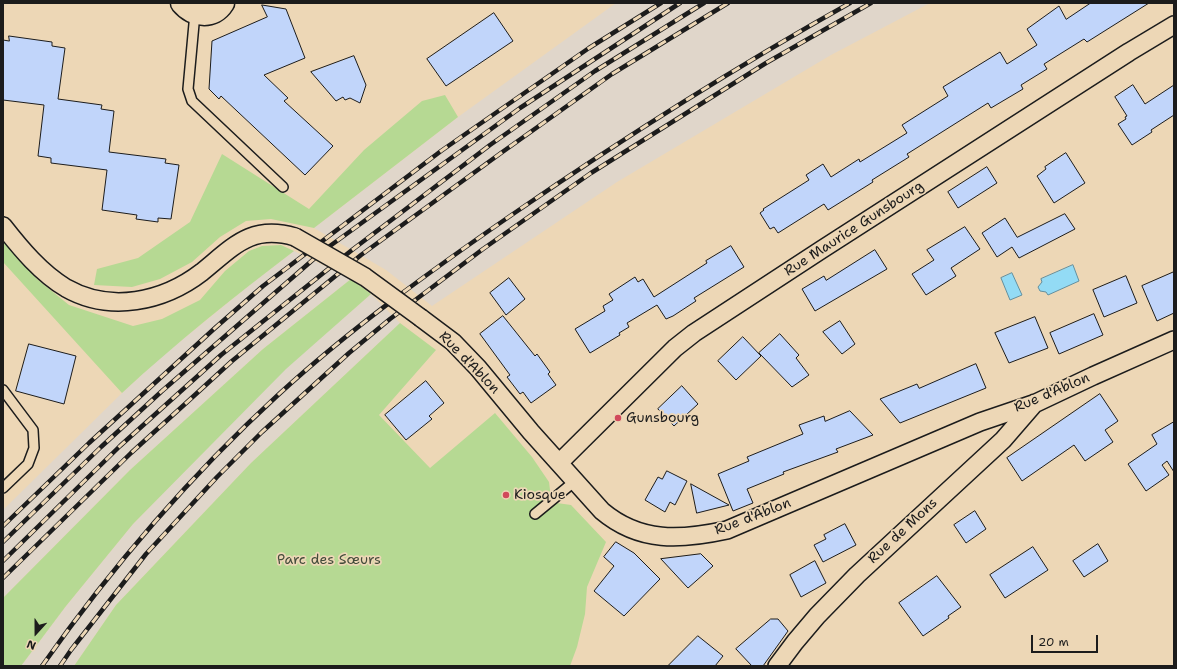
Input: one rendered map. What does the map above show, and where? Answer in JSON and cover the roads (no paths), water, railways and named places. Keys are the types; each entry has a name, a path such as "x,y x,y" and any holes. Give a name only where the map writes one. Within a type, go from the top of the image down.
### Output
{"main road":[{"path":"188,8 202,14 209,14 216,11 223,3"}],"street":[{"name":"Rue Maurice Gunsbourg","path":"559,463 664,359 694,333 1129,52 1174,25"},
{"name":"Rue d'Ablon","path":"3,226 19,246 48,275 66,288 90,298 132,302 160,296 178,287 201,272 242,239 258,234 275,233 295,237 365,277 453,342 478,368 574,481 602,511 626,527 642,533 661,537 686,538 727,530 980,422 1036,403 1174,340"},
{"name":"Rue de Mons","path":"777,666 808,627 856,575 1003,440 1036,403"}],"lane":[{"path":"188,8 188,89 192,101 283,187"},
{"path":"3,390 33,430 34,448 28,464 3,488"},
{"path":"535,514 574,481"}],"water":[{"path":"1073,265 1079,281 1048,295 1046,292 1040,291 1038,287 1042,282 1041,279"},
{"path":"1012,273 1022,295 1010,300 1001,278"}],"railway":[{"path":"3,526 89,443 263,286 441,151 589,48 661,3"},
{"path":"3,542 101,447 162,391 323,251 520,108 680,3"},
{"path":"3,561 120,446 221,355 352,250 490,145 595,71 704,3"},
{"path":"3,578 131,453 232,361 361,255 612,74 728,3"},
{"path":"42,666 68,630 124,559 183,491 245,426 334,346 392,300 452,256 595,159 721,79 850,3"},
{"path":"60,666 146,554 217,477 262,432 349,353 390,319 483,249 591,173 766,63 871,3"}],"place":[{"name":"Gunsbourg","path":"618,418"},
{"name":"Kiosque","path":"506,495"}],"park label":[{"name":"Parc des Sœurs","path":"329,560"}]}
